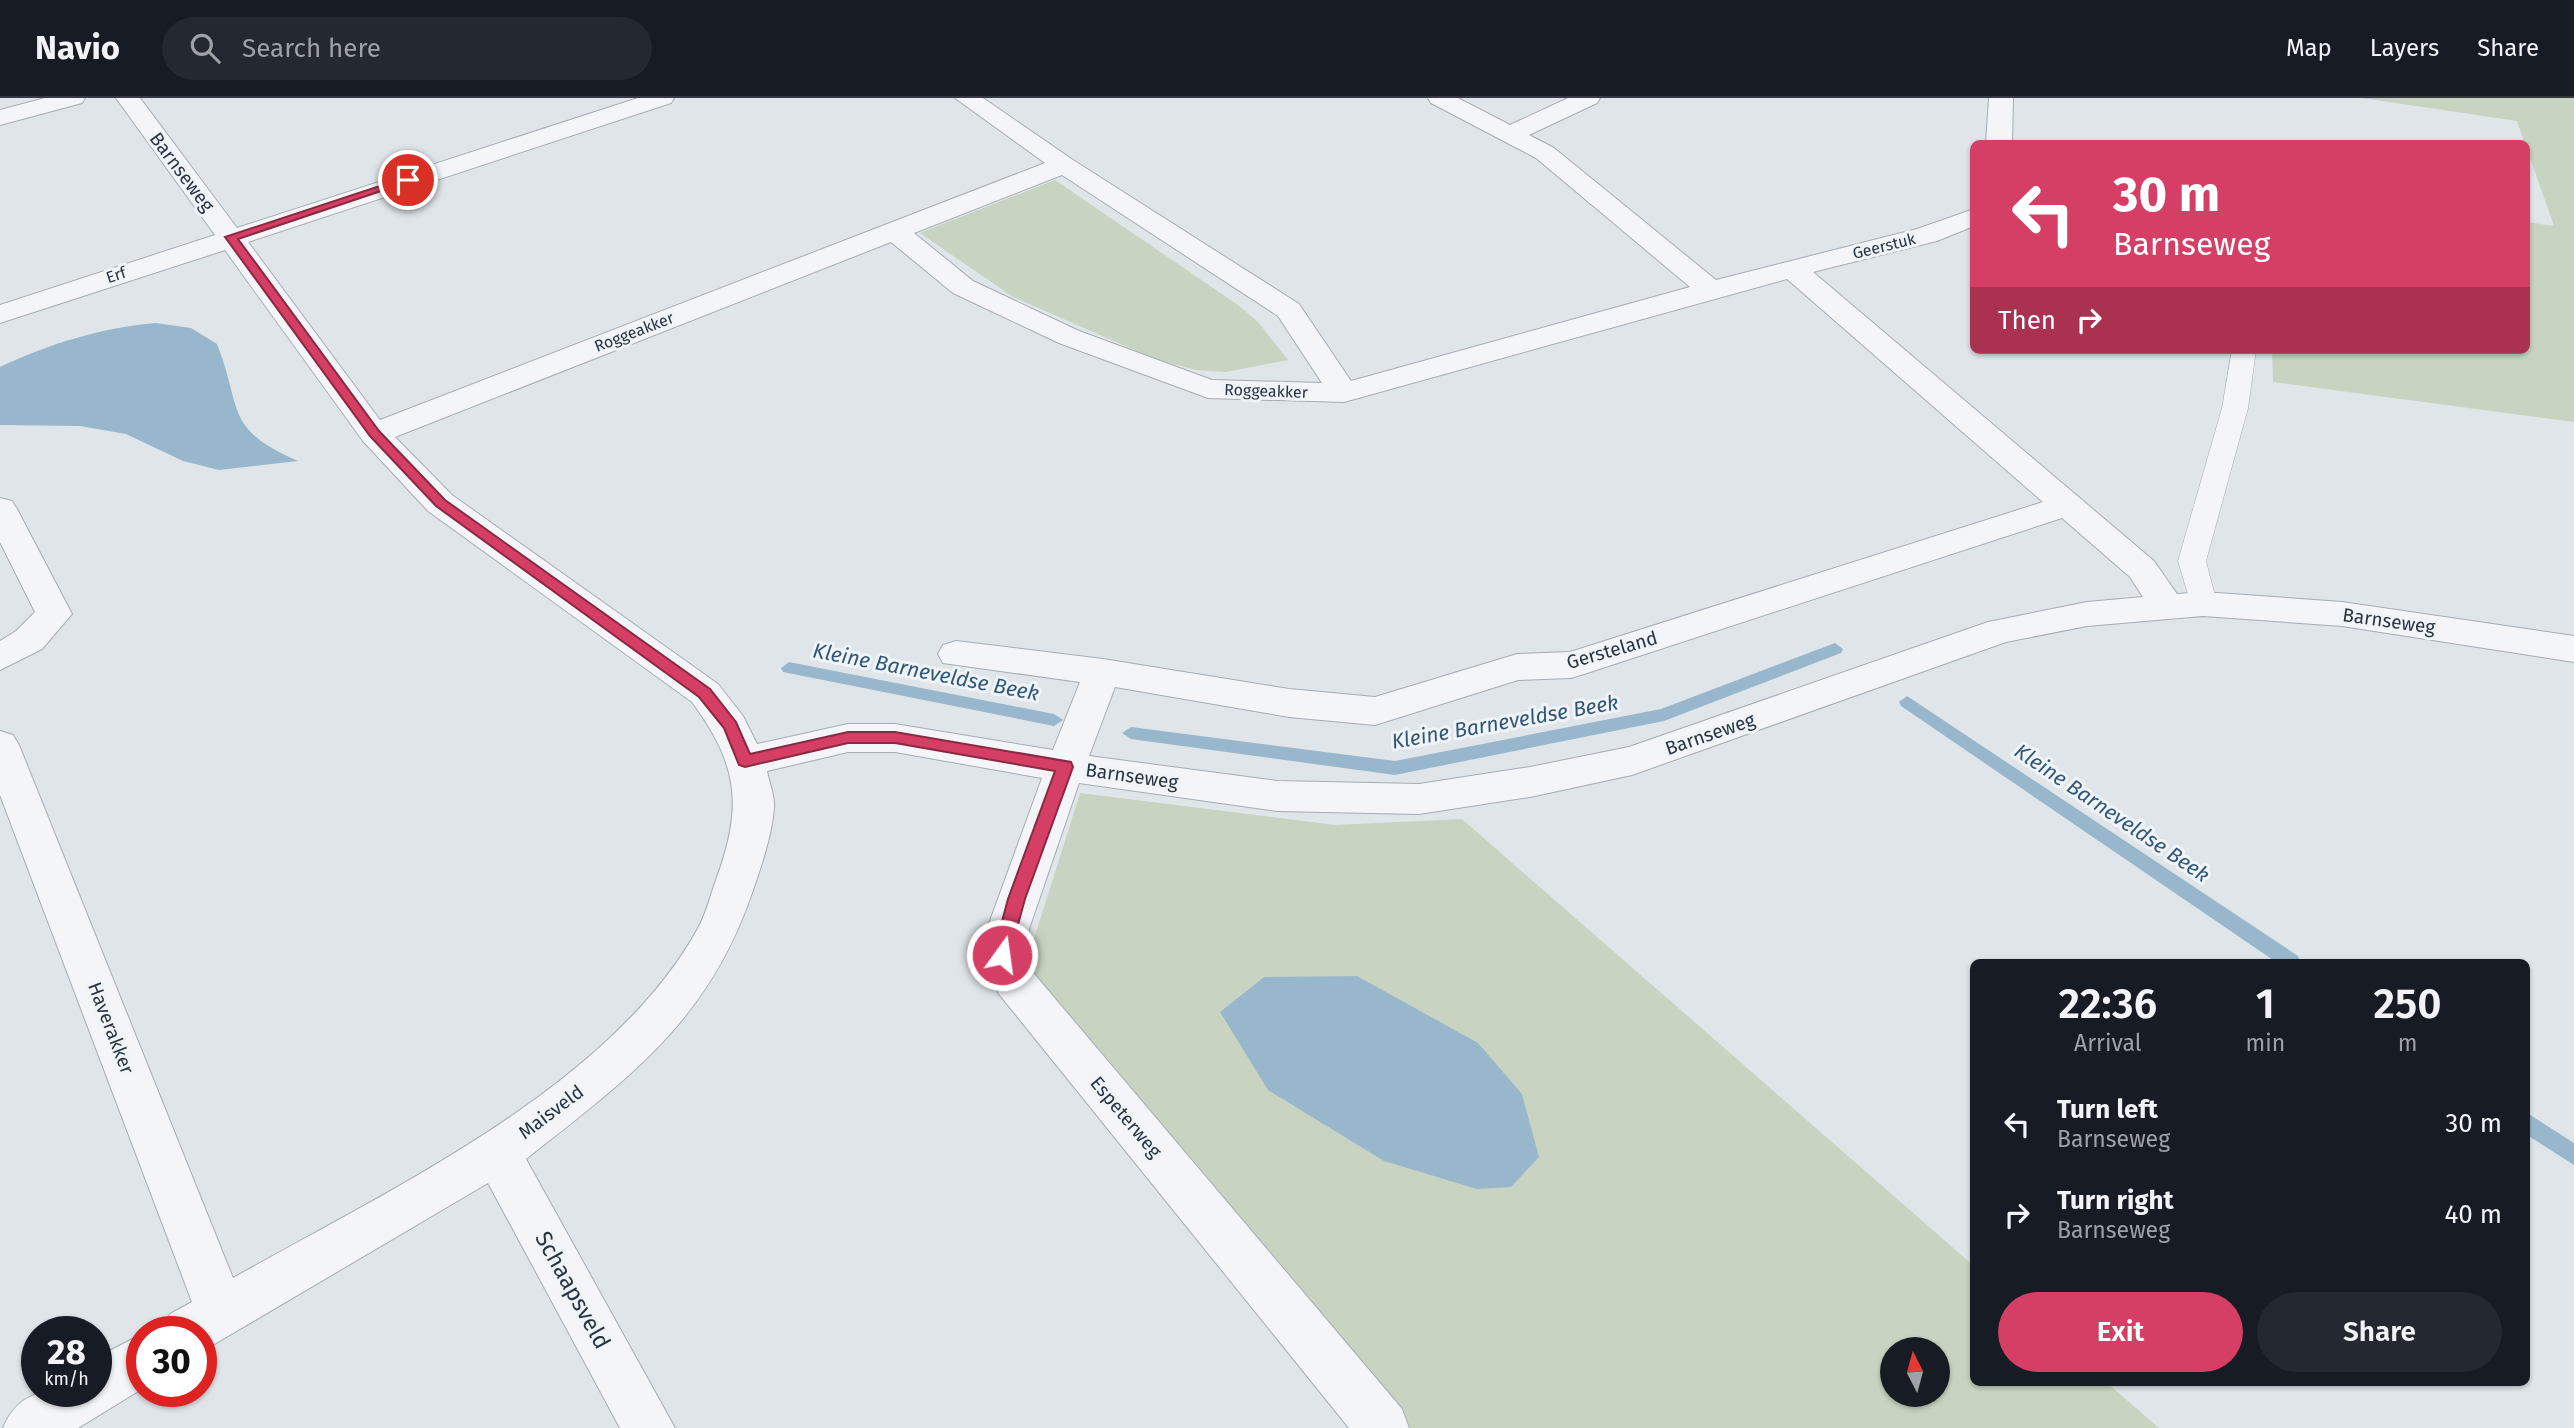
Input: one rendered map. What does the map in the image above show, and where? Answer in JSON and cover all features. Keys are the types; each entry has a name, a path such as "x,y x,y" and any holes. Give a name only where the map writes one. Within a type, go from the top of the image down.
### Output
{"street":[{"path":"0,118 73,98"},
{"name":"Barnseweg","path":"128,98 374,433 440,503 705,693 730,726 745,761 848,738 895,738 1065,767 1277,796 1419,799 1530,782 1632,761 2001,631 2087,614 2185,606 2342,614 2574,649"},
{"path":"231,237 662,98"},
{"name":"Roggeakker","path":"967,98 1064,165 1289,310 1344,393"},
{"path":"1440,98 1545,153 1712,290"},
{"path":"1511,134 1588,98"},
{"path":"1999,140 2001,98"},
{"name":"Roggeakker","path":"374,433 1064,165"},
{"name":"Geerstuk","path":"1793,270 1927,236 1970,220"},
{"name":"Roggeakker","path":"893,230 963,287 1069,337 1208,389 1344,393 1712,290 1793,270"},
{"name":"Erf","path":"0,314 231,237"},
{"path":"1793,270 2185,606"},
{"name":"Gersteland","path":"956,654 1103,672 1289,703 1375,711 1517,667 1571,665 2068,505"},
{"path":"0,509 54,614 29,640 0,657"},
{"path":"1065,767 1103,672"},
{"name":"Haverakker","path":"0,745 202,1316"},
{"name":"Maisveld","path":"214,1316 497,1153 617,1061 673,1002 717,935 742,864 755,805 745,761"},
{"name":"Espeterweg","path":"1065,767 1008,929 1002,955 1014,981 1383,1428"},
{"name":"Schaapsveld","path":"497,1153 649,1428"},
{"path":"29,1428 63,1407"}],"lane":[{"path":"2185,606 2192,561 2235,408 2244,354"}],"green space":[{"path":"2362,98 2574,98 2574,422 2273,382 2272,354 2530,354 2530,222 2554,226 2530,158 2530,140 2524,140 2517,121"},
{"path":"1055,180 1238,305 1258,322 1288,360 1226,372 1196,370 1155,359 1013,297 920,233"},
{"path":"1080,793 1335,825 1462,819 1970,1263 1970,1386 2110,1386 2159,1428 1403,1428 1022,977"}],"water":[{"path":"156,323 191,328 217,344 234,401 246,427 257,438 298,461 219,470 183,461 126,434 80,426 0,425 0,367 76,338"},
{"path":"1357,976 1478,1043 1522,1094 1539,1157 1511,1187 1477,1189 1384,1161 1268,1090 1220,1012 1264,977"}],"waterway":[{"name":"Kleine Barneveldse Beek","path":"1131,733 1395,768 1664,715 1835,649"},
{"name":"Kleine Barneveldse Beek","path":"789,668 1054,720"},
{"name":"Kleine Barneveldse Beek","path":"1907,702 2287,959"},
{"name":"Kleine Barneveldse Beek","path":"2530,1125 2574,1155"}],"route":[{"path":"408,180 231,237 374,433 440,503 705,693 730,726 745,761 848,738 895,738 1065,767 1017,899 1002,955"}]}
